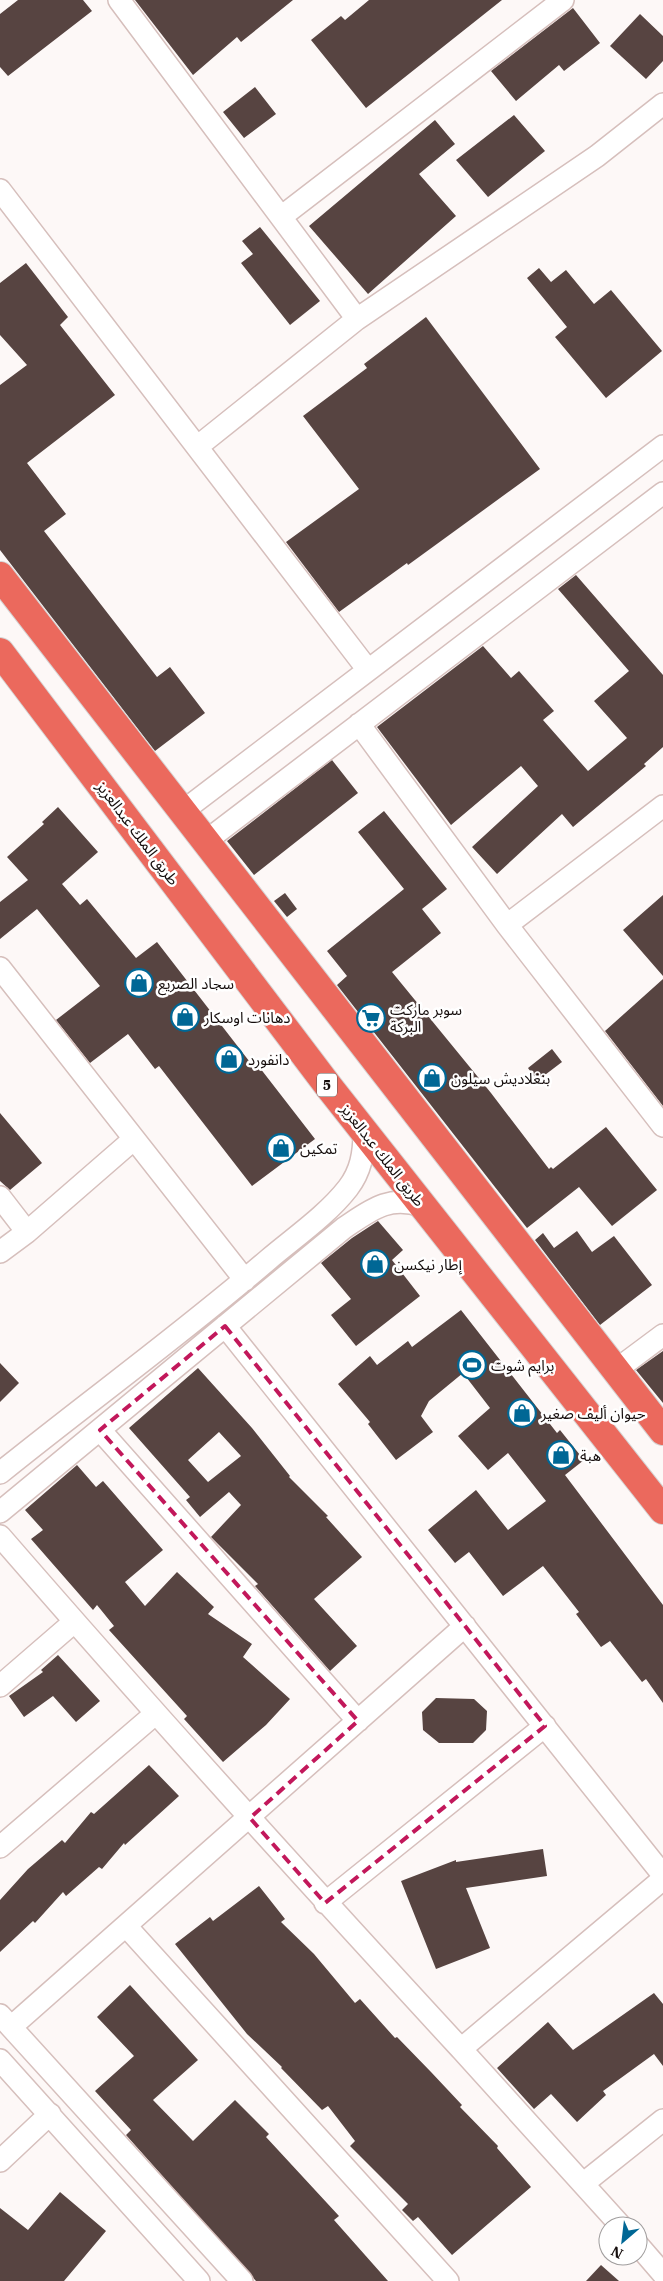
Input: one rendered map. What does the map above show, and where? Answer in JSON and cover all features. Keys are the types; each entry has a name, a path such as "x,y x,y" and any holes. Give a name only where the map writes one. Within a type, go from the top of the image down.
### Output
{"highway":[{"path":"0,576 663,1431"},
{"name":"طريق الملك عبدالعزيز","path":"0,652 364,1132 663,1510"}],"street":[{"path":"120,0 357,318"},
{"path":"281,217 563,0"},
{"path":"198,447 357,318 597,156 663,104"},
{"path":"0,190 368,670"},
{"path":"183,811 663,446"},
{"path":"206,841 663,493"},
{"path":"359,724 507,926 663,1126"},
{"path":"507,926 663,806"},
{"path":"0,968 245,1280"},
{"path":"0,1473 245,1280 341,1196 360,1169 364,1151 364,1132"},
{"path":"0,1252 134,1139"},
{"path":"341,1196 358,1219"},
{"path":"0,1198 26,1232"},
{"path":"0,1512 358,1219 387,1202 409,1202 422,1206"},
{"path":"225,1326 663,1875"},
{"path":"616,1370 663,1335"},
{"path":"100,1430 358,1721"},
{"path":"0,1536 155,1714 325,1903 612,2216"},
{"path":"0,1686 74,1622"},
{"path":"242,2281 6,2021 126,1926 465,1626"},
{"path":"0,1846 155,1714"},
{"path":"325,1903 544,1726"},
{"path":"461,2049 663,1879"},
{"path":"126,1926 448,2281"},
{"path":"0,2060 199,2281"},
{"path":"0,2161 50,2114"},
{"path":"584,2183 663,2120"},
{"path":"648,2257 663,2274"}],"highlighted area":[{"path":"225,1326 545,1726 325,1903 250,1818 358,1721 100,1430"}],"building":[{"path":"18,0 83,0 92,11 8,76 0,67 0,14"},
{"path":"135,0 293,0 241,42 237,37 193,75"},
{"path":"369,0 502,0 366,108 311,40 341,16 345,20"},
{"path":"573,8 600,43 564,71 559,65 516,101 491,71"},
{"path":"640,14 663,36 663,61 646,79 610,46"},
{"path":"255,87 276,114 244,138 223,112"},
{"path":"514,115 545,151 488,197 456,160"},
{"path":"435,120 455,144 419,174 456,216 368,294 309,226"},
{"path":"260,227 320,301 290,325 241,263 253,254 242,241"},
{"path":"26,263 68,317 60,325 115,395 27,463 66,514 44,531 157,677 170,667 205,713 155,751 0,550 0,385 27,365 0,335 0,283"},
{"path":"539,268 551,282 566,270 594,304 611,290 662,351 606,398 555,337 567,327 527,278"},
{"path":"426,317 540,469 408,565 407,563 339,612 286,542 359,489 303,416 367,368 364,364"},
{"path":"576,575 663,675 663,747 644,764 646,766 573,827 562,814 497,874 472,847 538,786 521,766 451,825 377,727 483,646 511,678 519,671 554,711 543,720 588,771 627,738 594,701 629,671 558,589"},
{"path":"332,760 358,793 254,875 227,841"},
{"path":"58,807 98,852 62,884 80,905 87,899 136,958 157,942 256,1070 260,1068 315,1139 252,1186 159,1066 155,1069 128,1034 90,1063 56,1020 100,986 37,909 0,939 0,902 28,880 7,857 44,824 42,822"},
{"path":"384,811 447,889 422,909 441,933 392,972 491,1093 549,1169 551,1167 553,1169 606,1127 657,1190 612,1226 579,1187 527,1228 337,985 347,976 327,951 404,889 358,832"},
{"path":"285,893 297,909 287,917 274,901"},
{"path":"663,895 663,976 623,930"},
{"path":"663,979 663,1106 605,1031"},
{"path":"552,1049 562,1062 537,1081 528,1068"},
{"path":"0,1113 42,1163 10,1190 0,1181"},
{"path":"378,1221 403,1250 392,1260 420,1296 356,1346 331,1315 351,1299 321,1263 352,1238"},
{"path":"577,1231 592,1252 614,1236 652,1285 600,1325 535,1240 543,1233 554,1248"},
{"path":"461,1310 557,1433 560,1430 584,1460 565,1475 663,1605 663,1703 646,1679 642,1682 610,1641 601,1647 576,1614 579,1612 543,1566 503,1596 469,1552 455,1563 428,1530 476,1490 508,1530 546,1501 508,1453 488,1470 458,1436 490,1408 463,1373 429,1401 421,1416 433,1432 396,1460 368,1424 370,1422 338,1384 370,1356 377,1365 408,1341 412,1347"},
{"path":"663,1351 663,1403 636,1370"},
{"path":"0,1363 19,1383 0,1402"},
{"path":"198,1368 252,1428 289,1477 328,1516 326,1517 362,1557 314,1599 357,1646 330,1671 255,1586 258,1584 211,1537 241,1505 229,1492 200,1517 186,1500 190,1497 129,1428","holes":["219,1432 241,1456 208,1482 188,1460"]},
{"path":"77,1465 96,1487 103,1481 163,1550 125,1582 145,1606 177,1572 214,1607 208,1614 252,1644 243,1657 290,1699 266,1725 223,1762 184,1719 187,1716 109,1630 114,1626 97,1605 93,1610 31,1539 43,1530 25,1510"},
{"path":"58,1655 100,1701 76,1722 53,1696 24,1717 9,1696 43,1672 41,1670"},
{"path":"436,1698 474,1699 487,1711 486,1730 473,1743 439,1743 423,1730 422,1712"},
{"path":"149,1765 179,1796 125,1845 124,1843 102,1869 99,1867 66,1896 63,1892 35,1923 33,1921 0,1952 0,1900 28,1869 62,1840 65,1843 91,1812 94,1814"},
{"path":"543,1849 547,1876 466,1888 490,1948 436,1969 401,1881 456,1860 456,1862"},
{"path":"259,1886 285,1919 281,1922 314,1954 355,2003 360,1999 395,2038 397,2037 431,2072 462,2105 460,2107 498,2146 497,2148 531,2187 452,2255 418,2217 413,2221 402,2210 408,2204 350,2146 355,2141 328,2106 322,2110 282,2067 247,2034 175,1944 210,1917 213,1921"},
{"path":"130,1985 198,2060 153,2100 193,2141 235,2100 269,2134 266,2137 339,2216 334,2220 388,2281 256,2281 126,2135 131,2130 95,2091 134,2056 97,2017"},
{"path":"654,1993 663,2004 663,2066 654,2054 603,2091 606,2095 577,2122 551,2094 534,2109 497,2068 548,2022 573,2050"},
{"path":"60,2192 106,2231 64,2281 0,2281 0,2208 28,2230"},
{"path":"602,2266 619,2281 586,2281"}],"place":[{"name":"سجاد الصريع","path":"139,983"},
{"name":"دهانات اوسكار","path":"185,1017"},
{"name":"سوبر ماركت البركة","path":"371,1018"},
{"name":"دانفورد","path":"229,1059"},
{"name":"بنغلاديش سيلون","path":"432,1078"},
{"name":"تمكين","path":"281,1148"},
{"name":"إطار نيكسن","path":"375,1264"},
{"name":"برايم شوت","path":"472,1365"},
{"name":"حيوان أليف صغير","path":"522,1413"},
{"name":"هبة","path":"561,1455"}]}
